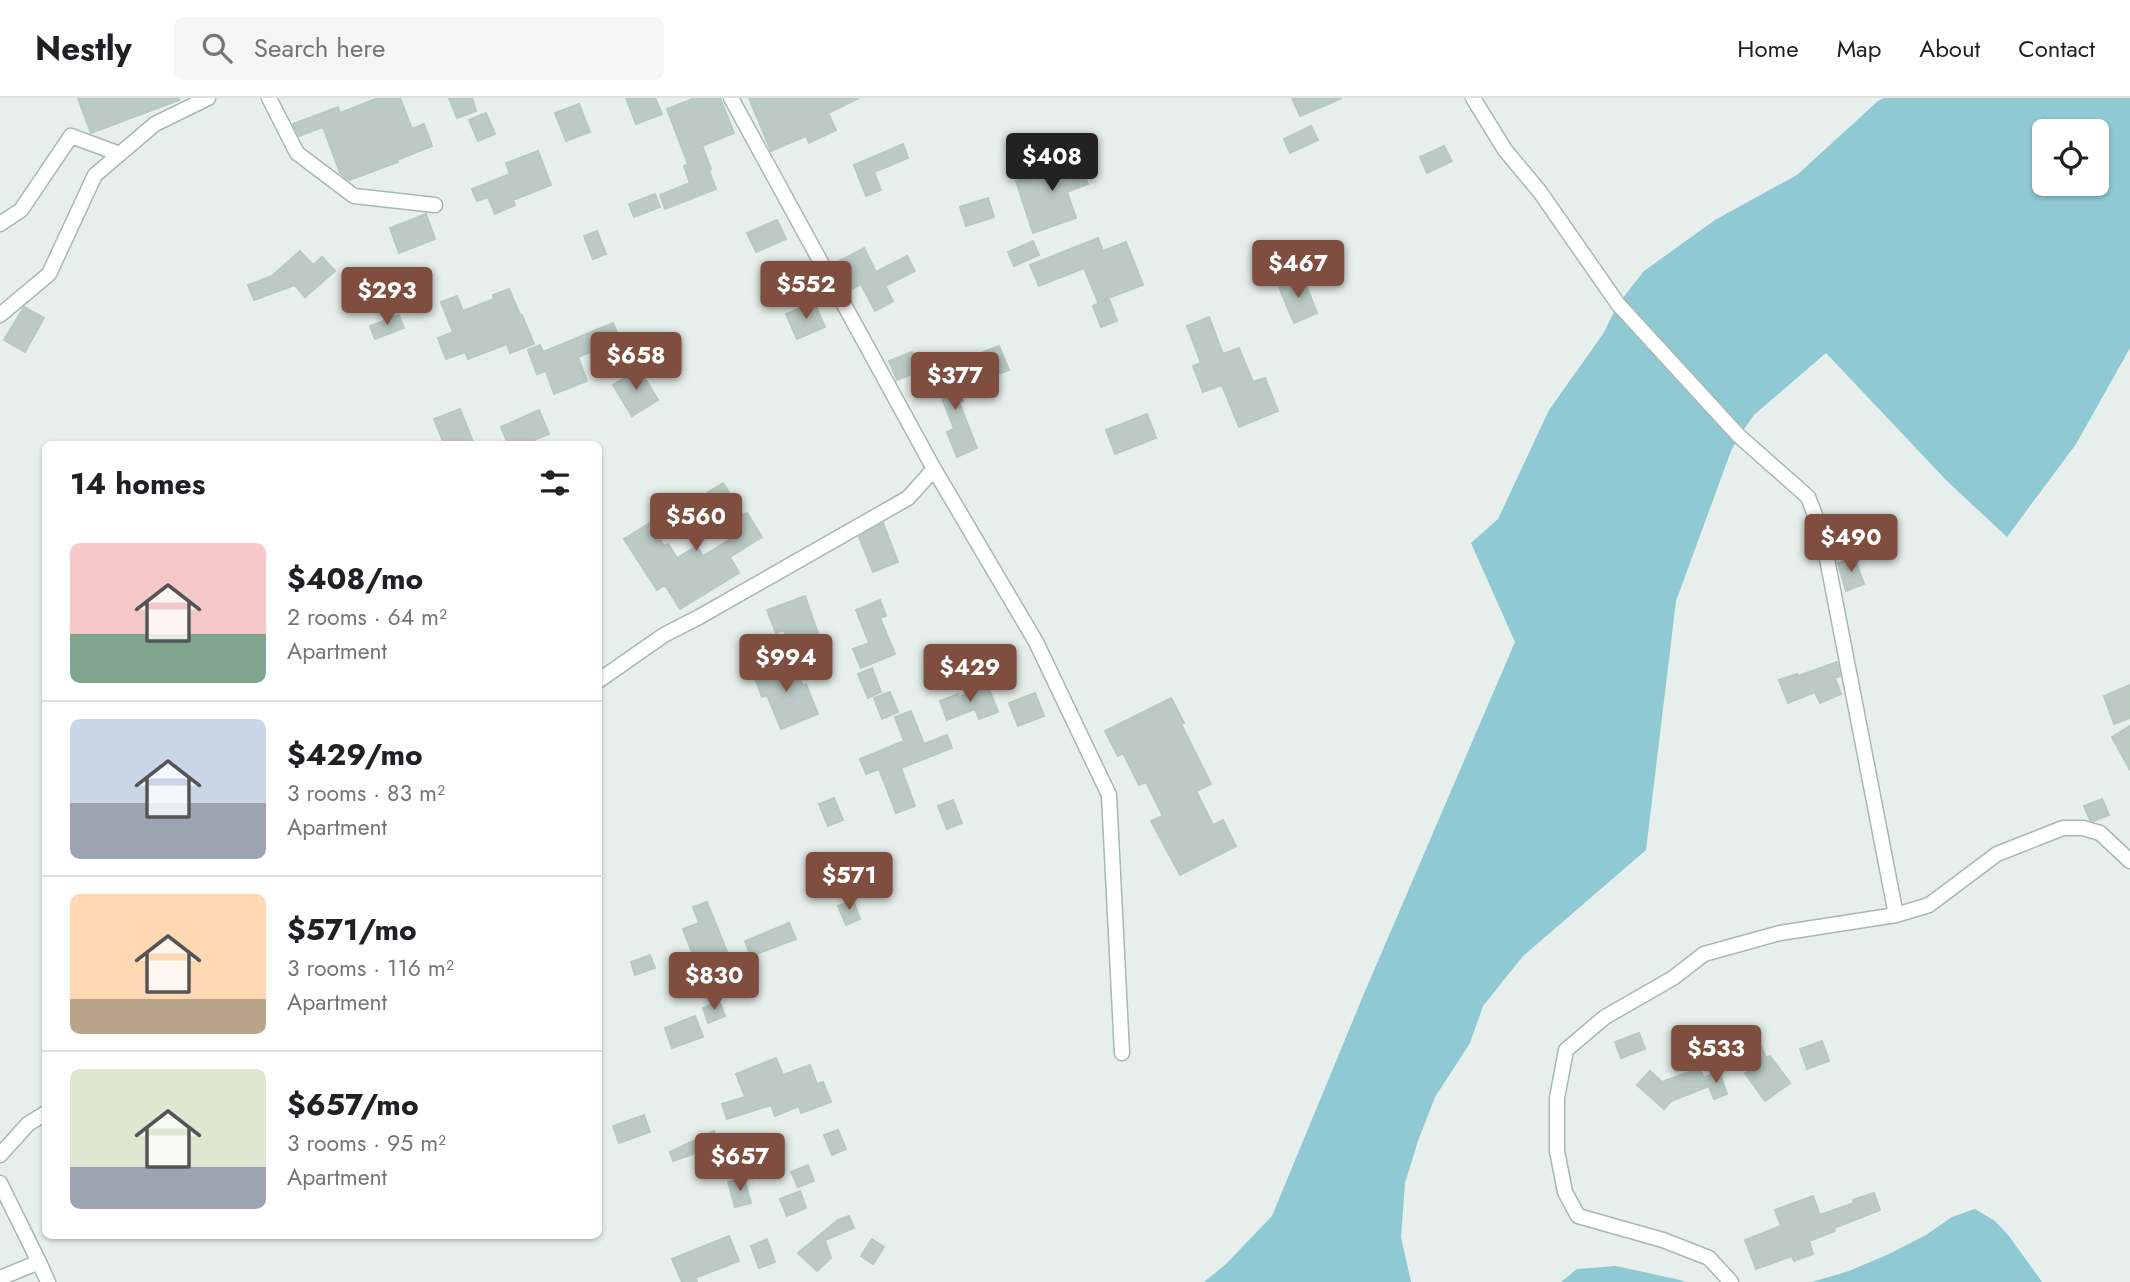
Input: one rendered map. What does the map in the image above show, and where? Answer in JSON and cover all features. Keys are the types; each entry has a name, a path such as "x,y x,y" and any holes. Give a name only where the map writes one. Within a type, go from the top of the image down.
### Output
{"street":[{"path":"0,315 49,274 95,176 155,124 208,98"},
{"path":"269,98 297,153 354,197 435,205"},
{"path":"731,98 934,469 1036,642 1109,795 1122,1053"},
{"path":"1474,98 1505,150 1540,192 1618,304 1739,436 1808,497 1822,533 1896,915"},
{"path":"0,224 21,210 71,136 120,154"},
{"path":"602,678 664,635 908,498 934,469"},
{"path":"1731,1282 1709,1258 1663,1240 1578,1216 1565,1192 1557,1151 1557,1098 1566,1050 1605,1017 1673,978 1704,954 1780,933 1896,915 1929,905 1997,854 2063,828 2083,828 2100,833 2130,860"},
{"path":"0,1155 28,1124 42,1115"},
{"path":"0,1183 48,1282"},
{"path":"0,1279 39,1262"}],"water":[{"path":"1884,98 2130,98 2130,348 2076,444 2007,537 1947,481 1826,353 1754,415 1731,451 1676,601 1646,850 1523,956 1483,1006 1470,1043 1435,1097 1405,1183 1401,1237 1411,1282 1204,1282 1225,1265 1272,1216 1515,642 1471,543 1498,519 1549,410 1603,334 1618,304 1644,271 1715,220 1797,175"},
{"path":"1975,1209 1995,1221 2009,1236 2042,1282 1812,1282 1849,1271 1889,1254 1926,1235 1952,1217"},
{"path":"1616,1266 1685,1282 1561,1282 1577,1269"}],"building":[{"path":"78,98 179,98 179,100 91,133"},
{"path":"378,98 400,98 412,129 424,124 432,146 349,180 340,173 323,127 299,136 293,124 338,107 340,113"},
{"path":"449,98 472,98 476,111 457,118"},
{"path":"626,98 655,98 662,114 636,124"},
{"path":"695,98 720,98 734,133 702,146 716,189 665,209 660,195 690,183 684,166 688,164 667,109"},
{"path":"749,98 859,98 828,113 836,130 809,143 806,136 771,151"},
{"path":"1292,98 1342,98 1300,116"},
{"path":"579,104 590,132 566,141 555,113"},
{"path":"486,113 495,134 478,141 469,120"},
{"path":"1311,126 1318,140 1290,153 1284,139"},
{"path":"903,144 908,158 874,172 881,190 866,196 854,165"},
{"path":"1444,146 1452,161 1427,173 1420,157"},
{"path":"1075,150 1088,184 1067,192 1076,218 1033,233 1016,181 1061,165 1058,157"},
{"path":"538,151 551,185 513,200 515,205 495,214 488,197 477,201 472,189 510,174 506,163"},
{"path":"655,194 660,207 634,217 629,204"},
{"path":"988,198 994,217 966,226 960,207"},
{"path":"426,214 435,239 399,253 390,228"},
{"path":"777,220 786,239 756,252 747,233"},
{"path":"597,231 606,254 593,259 584,236"},
{"path":"1098,238 1103,251 1126,242 1143,285 1098,302 1084,268 1039,286 1030,265"},
{"path":"1033,241 1039,255 1014,266 1008,252"},
{"path":"864,248 876,272 907,256 915,271 885,286 893,301 875,311 861,284 852,289 838,262"},
{"path":"300,251 313,265 322,257 335,271 305,297 295,285 254,300 248,285 272,276"},
{"path":"1303,277 1317,313 1294,323 1279,287"},
{"path":"509,289 534,344 510,353 507,344 468,359 465,352 446,359 438,338 453,332 441,302 457,296 463,311 494,299 493,295"},
{"path":"1109,299 1117,321 1101,327 1093,306"},
{"path":"814,302 825,327 797,339 786,314"},
{"path":"24,307 44,318 25,352 4,340"},
{"path":"399,315 404,328 375,339 370,326"},
{"path":"1209,317 1223,354 1239,348 1253,382 1265,378 1278,411 1239,427 1222,385 1203,392 1193,366 1201,363 1187,326"},
{"path":"613,323 620,340 578,357 587,381 554,394 546,371 537,374 528,350 540,345 543,352"},
{"path":"999,346 1009,370 988,378 978,354"},
{"path":"912,352 920,371 897,380 889,361"},
{"path":"949,366 963,401 959,402 977,448 957,457 947,432 954,429 932,372"},
{"path":"639,369 658,400 632,416 613,385"},
{"path":"460,409 473,441 443,441 434,419"},
{"path":"539,410 549,434 532,441 507,441 501,427"},
{"path":"1147,414 1156,438 1115,454 1106,430"},
{"path":"723,483 743,515 747,513 762,537 730,557 739,573 680,609 665,585 657,590 624,539 650,523 664,546 668,544 677,558 697,546 703,556 729,540 702,496"},
{"path":"883,523 898,562 873,572 859,537"},
{"path":"1854,557 1864,584 1846,591 1838,563"},
{"path":"805,596 823,648 795,659 784,630 776,633 767,610"},
{"path":"880,600 886,616 880,618 895,654 861,668 853,649 869,643 856,610"},
{"path":"792,660 803,686 806,684 818,714 781,729 767,695 762,697 754,675"},
{"path":"1837,662 1840,676 1835,678 1841,694 1820,703 1815,692 1788,703 1779,680"},
{"path":"872,668 881,692 868,698 858,674"},
{"path":"2130,685 2130,718 2114,724 2104,696"},
{"path":"988,686 998,712 979,719 975,709 947,720 940,701"},
{"path":"890,692 898,712 882,719 874,698"},
{"path":"1035,693 1044,716 1018,726 1009,703"},
{"path":"1171,698 1211,784 1196,791 1213,825 1223,820 1236,846 1180,875 1151,821 1163,816 1146,782 1139,785 1123,753 1118,756 1105,731"},
{"path":"911,711 924,744 947,735 952,748 901,768 915,806 896,813 879,769 866,774 860,759 904,741 895,717"},
{"path":"2130,726 2130,770 2112,737"},
{"path":"834,798 843,820 828,826 819,804"},
{"path":"2102,799 2109,815 2090,820 2084,806"},
{"path":"953,800 962,823 947,829 938,806"},
{"path":"853,900 860,919 846,925 838,906"},
{"path":"707,902 730,959 716,964 711,952 694,958 683,929 699,923 693,907"},
{"path":"789,923 796,939 751,956 745,941"},
{"path":"650,955 655,968 635,975 631,962"},
{"path":"719,1001 725,1016 708,1023 703,1008"},
{"path":"695,1016 703,1037 672,1048 665,1028"},
{"path":"1639,1033 1645,1049 1621,1058 1615,1042"},
{"path":"1822,1041 1829,1061 1807,1069 1800,1049"},
{"path":"1761,1045 1766,1058 1770,1056 1790,1083 1765,1101 1745,1073 1752,1069 1745,1051"},
{"path":"776,1058 783,1075 810,1065 817,1084 823,1082 831,1102 801,1113 799,1106 775,1116 771,1105 727,1119 722,1104 745,1097 736,1074"},
{"path":"1700,1068 1707,1087 1671,1101 1664,1109 1637,1085 1650,1071 1662,1082"},
{"path":"1719,1071 1727,1094 1714,1099 1705,1077"},
{"path":"644,1115 650,1132 619,1143 613,1126"},
{"path":"838,1130 846,1149 832,1155 824,1135"},
{"path":"714,1131 724,1150 702,1160 699,1152 673,1161 670,1152"},
{"path":"808,1165 814,1181 798,1187 791,1172"},
{"path":"744,1178 751,1203 735,1207 728,1182"},
{"path":"800,1191 806,1208 787,1216 780,1199"},
{"path":"1874,1193 1880,1210 1809,1241 1813,1254 1794,1261 1792,1256 1756,1269 1745,1240 1781,1226 1775,1210 1813,1196 1820,1215"},
{"path":"849,1216 854,1228 825,1240 831,1258 817,1271 798,1253 838,1220"},
{"path":"729,1236 739,1261 695,1278 697,1282 682,1282 672,1259"},
{"path":"767,1239 775,1262 759,1268 751,1246"},
{"path":"872,1239 884,1247 873,1264 861,1256"}]}
